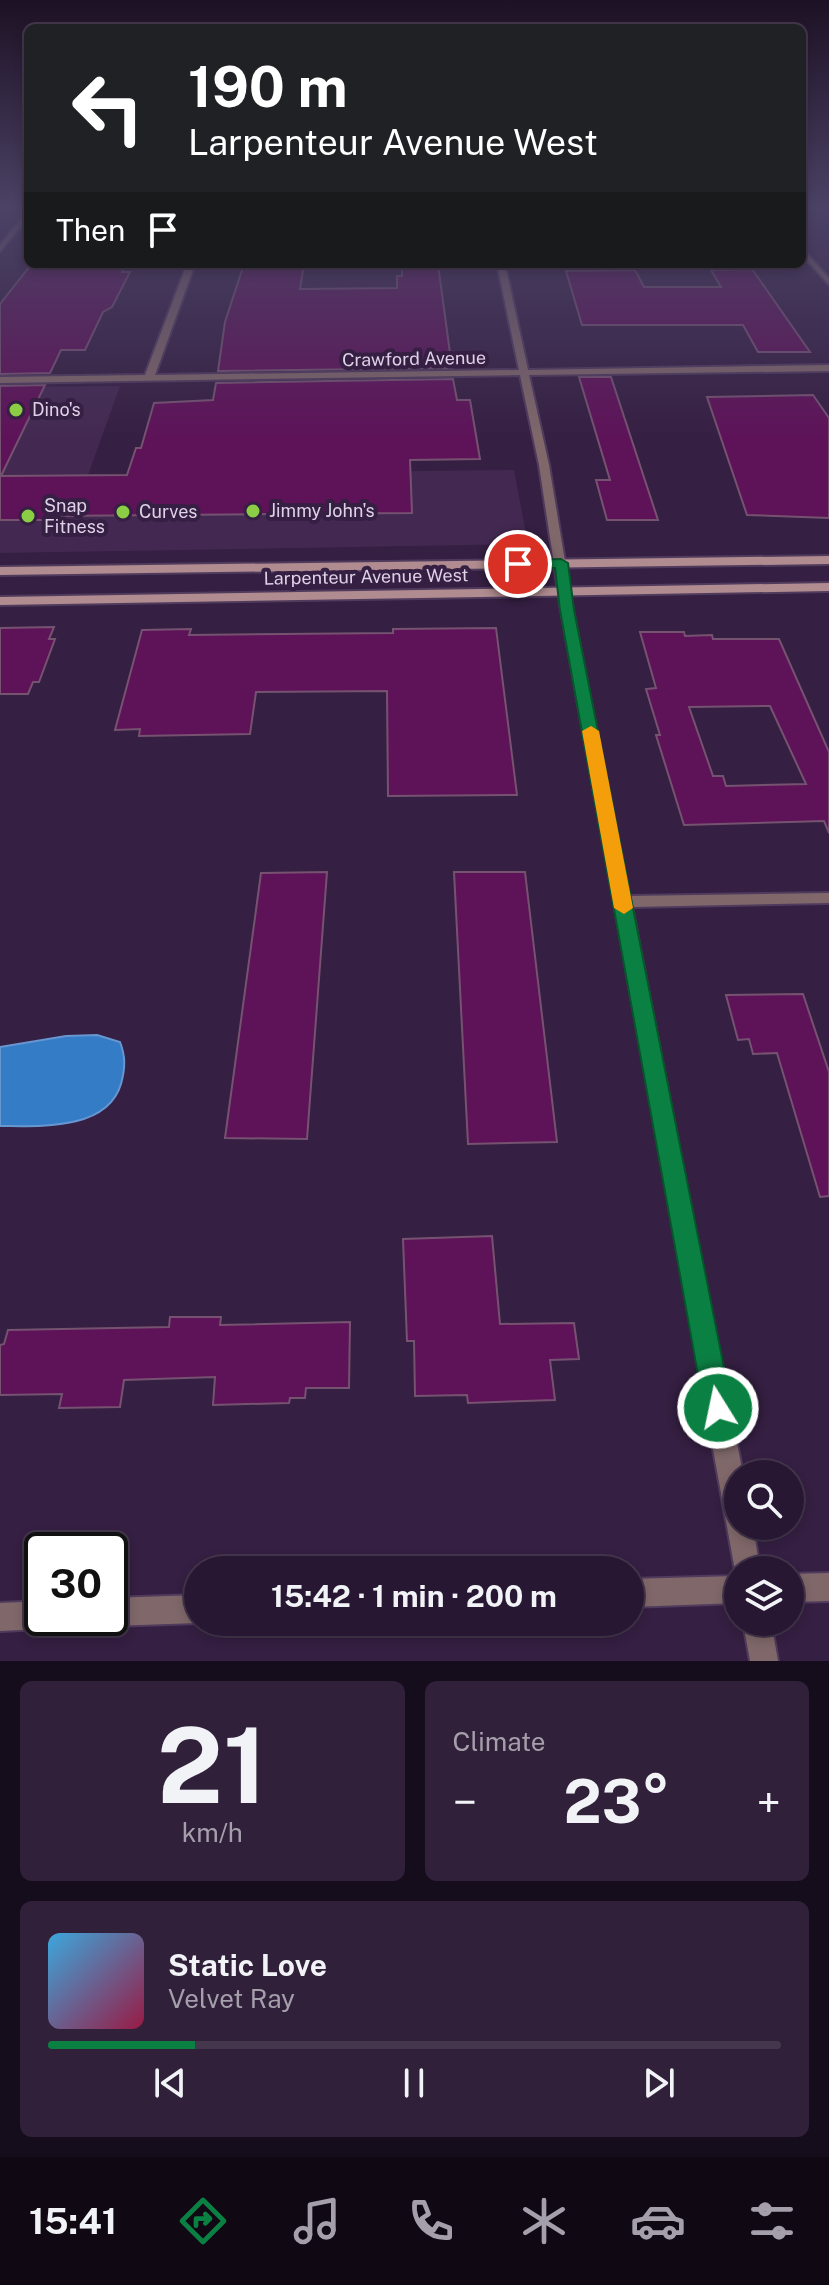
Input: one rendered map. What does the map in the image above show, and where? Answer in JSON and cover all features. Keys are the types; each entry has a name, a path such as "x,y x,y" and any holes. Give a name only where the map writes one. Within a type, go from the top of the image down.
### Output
{"main road":[{"name":"Larpenteur Avenue West","path":"0,571 829,560"},
{"name":"Larpenteur Avenue West","path":"0,601 829,587"}],"street":[{"path":"149,378 183,287"},
{"path":"506,287 526,373 566,590 567,610 727,1460"},
{"name":"Crawford Avenue","path":"0,380 829,368"},
{"path":"622,902 829,898"},
{"path":"804,1588 829,1587"},
{"path":"644,1592 724,1590"},
{"path":"128,1611 184,1609"},
{"path":"0,1617 24,1616"},
{"path":"760,1636 764,1661"}],"shaded area":[{"path":"120,386 88,475 514,470 528,544 0,553 0,387"}],"water":[{"path":"97,1035 120,1042 124,1058 121,1084 102,1110 70,1123 0,1126 0,1047 66,1036"}],"building":[{"path":"14,287 123,287 112,307 103,312 85,350 61,350 50,373 0,374 0,304"},
{"path":"237,287 300,287 300,289 441,287 452,368 218,371 225,322"},
{"path":"571,287 644,287 764,287 810,352 758,352 743,325 582,325"},
{"path":"579,377 611,377 658,520 607,520 596,480 610,480"},
{"path":"453,379 457,400 470,400 480,459 410,460 412,513 49,516 47,520 0,520 0,386 45,385 1,476 127,475 136,448 141,448 154,403 213,400 216,383"},
{"path":"813,395 829,418 829,518 747,515 707,397"},
{"path":"54,627 49,639 55,639 39,682 33,682 28,694 0,694 0,628"},
{"path":"496,628 517,795 388,796 387,691 256,692 250,734 139,736 140,729 115,730 142,630 191,629 189,635 393,633 393,629"},
{"path":"640,632 684,632 685,636 712,635 713,639 779,639 829,752 829,833 824,821 684,825 656,735 660,735 646,689 656,688","holes":["770,706 806,784 726,786 723,776 713,776 689,707"]},
{"path":"327,872 307,1139 225,1138 261,873"},
{"path":"454,872 525,872 557,1142 468,1144"},
{"path":"803,994 829,1072 829,1196 820,1197 777,1053 753,1054 749,1039 738,1040 726,995"},
{"path":"492,1236 500,1324 574,1323 579,1359 550,1360 555,1400 468,1403 467,1395 415,1396 414,1341 407,1341 403,1239"},
{"path":"170,1317 221,1317 220,1325 350,1322 349,1388 306,1388 305,1398 290,1398 289,1403 213,1405 215,1377 124,1380 120,1407 59,1408 62,1394 0,1395 0,1345 4,1344 8,1330 169,1327"}],"slow traffic":[{"path":"591,731 624,908"}],"place":[{"name":"Dino's","path":"16,410"},
{"name":"Jimmy John's","path":"253,511"},
{"name":"Curves","path":"123,512"},
{"name":"Snap Fitness","path":"28,516"}],"route":[{"path":"518,564 561,563 615,869 718,1408"}]}
